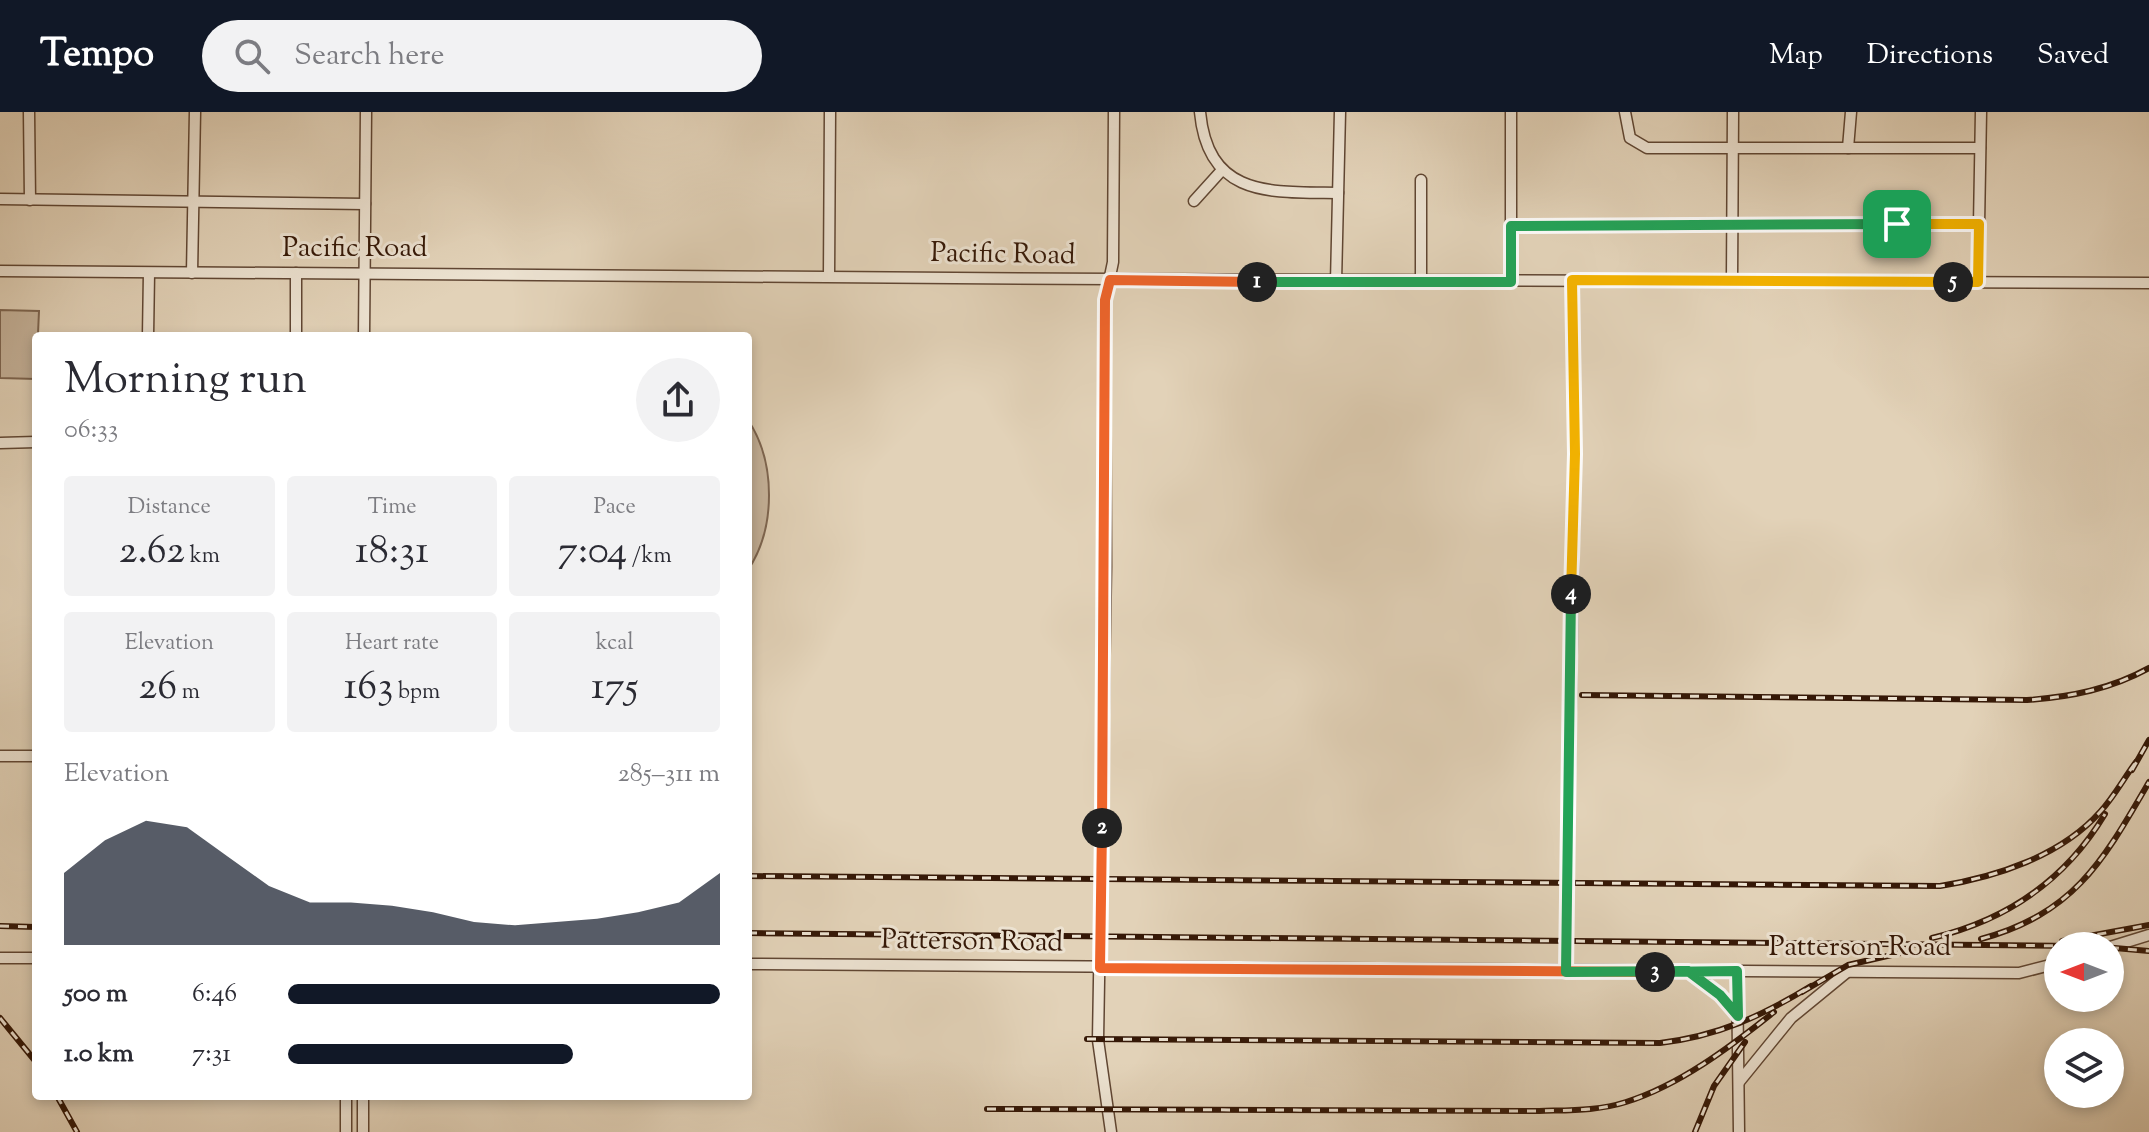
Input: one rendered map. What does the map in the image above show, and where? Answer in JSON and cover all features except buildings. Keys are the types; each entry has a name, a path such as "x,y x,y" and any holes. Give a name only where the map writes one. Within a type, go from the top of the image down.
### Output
{"street":[{"path":"29,112 30,200"},
{"path":"192,273 195,112"},
{"path":"364,332 366,112"},
{"path":"829,276 830,112"},
{"path":"1111,1132 1098,1040 1106,567 1105,300 1110,280 1114,112"},
{"path":"1200,112 1206,146 1222,170 1247,185 1267,191 1338,193"},
{"path":"1336,282 1340,112"},
{"path":"1511,112 1511,282"},
{"path":"1625,112 1626,131 1640,146 1733,149 1980,148"},
{"path":"1732,280 1733,112"},
{"path":"1848,148 1851,112"},
{"path":"1978,282 1981,112"},
{"path":"1194,201 1222,170"},
{"path":"1421,180 1421,281"},
{"path":"0,199 365,204"},
{"path":"1511,226 1979,224"},
{"name":"Pacific Road","path":"0,271 1336,282 1732,280 2149,283"},
{"path":"148,332 149,273"},
{"path":"296,273 296,332"},
{"path":"1566,972 1575,454 1572,280"},
{"path":"0,443 32,442"},
{"path":"0,756 32,756"},
{"path":"2124,943 2149,937"},
{"path":"0,958 32,958"},
{"name":"Patterson Road","path":"752,964 1846,973 2019,973 2044,967"},
{"path":"1688,971 1720,995 1738,1016"},
{"path":"1737,971 1739,1132"},
{"path":"1739,1082 1791,1018 1846,973"},
{"path":"346,1100 346,1132"},
{"path":"363,1100 363,1132"}],"shaded area":[{"path":"0,310 39,311 38,332 32,332 32,379 0,378"},
{"path":"752,428 764,455 769,495 764,535 752,562"}],"railway":[{"path":"1582,695 2027,700 2090,691 2149,668"},
{"path":"2132,770 2149,740"},
{"path":"752,876 1940,886 2005,870 2066,841 2100,812 2136,762"},
{"path":"1981,939 2040,915 2063,899 2100,860 2149,782"},
{"path":"1932,938 1985,920 2032,894 2072,859 2105,814"},
{"path":"2111,932 2149,925"},
{"path":"0,926 32,927"},
{"path":"752,933 2044,946"},
{"path":"2124,949 2149,951"},
{"path":"1802,992 1848,965 1909,951"},
{"path":"1087,1039 1660,1043 1739,1023 1811,986"},
{"path":"987,1109 1594,1109 1626,1102 1666,1086 1722,1051 1774,1012"},
{"path":"0,1018 32,1057"},
{"path":"1695,1132 1714,1086 1745,1042"},
{"path":"59,1100 77,1132"}],"route":[{"path":"1897,224 1511,226 1511,282 1110,280 1105,300 1106,567 1100,968 1566,972 1688,971 1737,971 1738,1016 1709,985 1688,971 1627,972 1566,972 1567,746 1575,454 1572,280 1978,282 1979,224 1897,224"}]}
